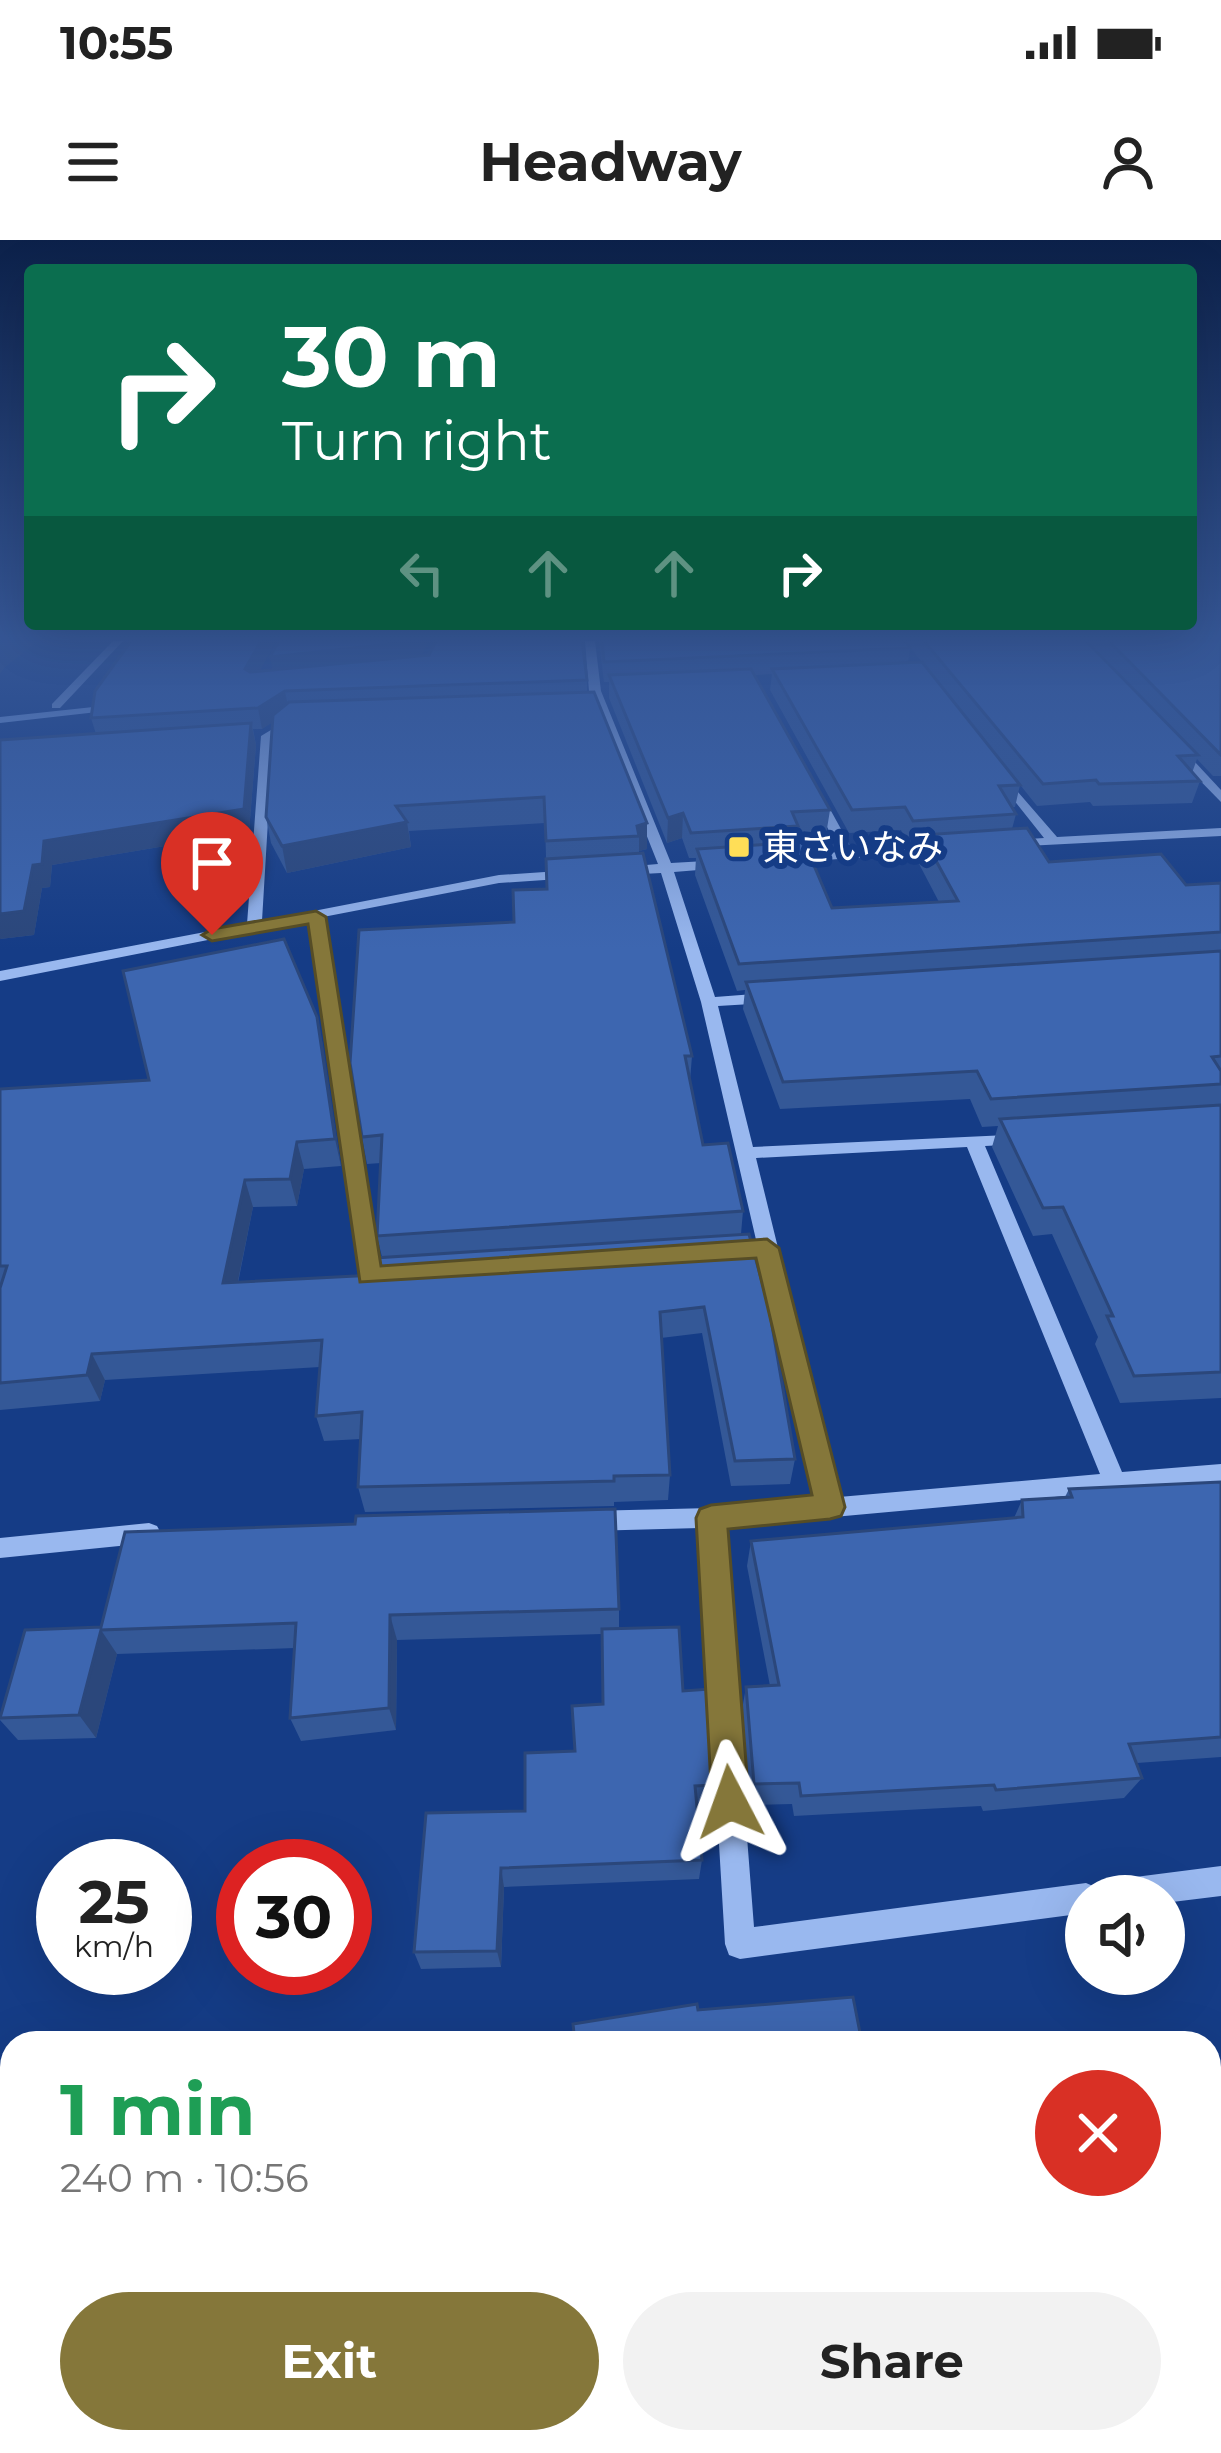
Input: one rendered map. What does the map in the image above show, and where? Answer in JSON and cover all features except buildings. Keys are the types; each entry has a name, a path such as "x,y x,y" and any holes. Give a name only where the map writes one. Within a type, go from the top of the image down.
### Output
{"street":[{"path":"254,926 266,744"},
{"path":"616,744 666,868 709,1002 745,1154 755,1249 830,1507"},
{"path":"1172,746 1221,798"},
{"path":"994,767 1053,841"},
{"path":"807,779 849,855"},
{"path":"985,846 1221,832"},
{"path":"758,862 962,847"},
{"path":"0,976 499,879 735,863"},
{"path":"316,917 370,1276 416,1272"},
{"path":"709,1002 778,997"},
{"path":"745,1154 1041,1136"},
{"path":"974,1142 1114,1481"},
{"path":"567,1522 711,1518 1221,1473"},
{"path":"711,1518 740,1944 1065,1901"},
{"path":"0,1548 184,1532"},
{"path":"1185,1886 1221,1881"}],"place":[{"name":"東さいなみ","path":"739,847"}],"route":[{"path":"212,935 316,917 370,1276 767,1248 830,1507 711,1518 730,1802"}]}
